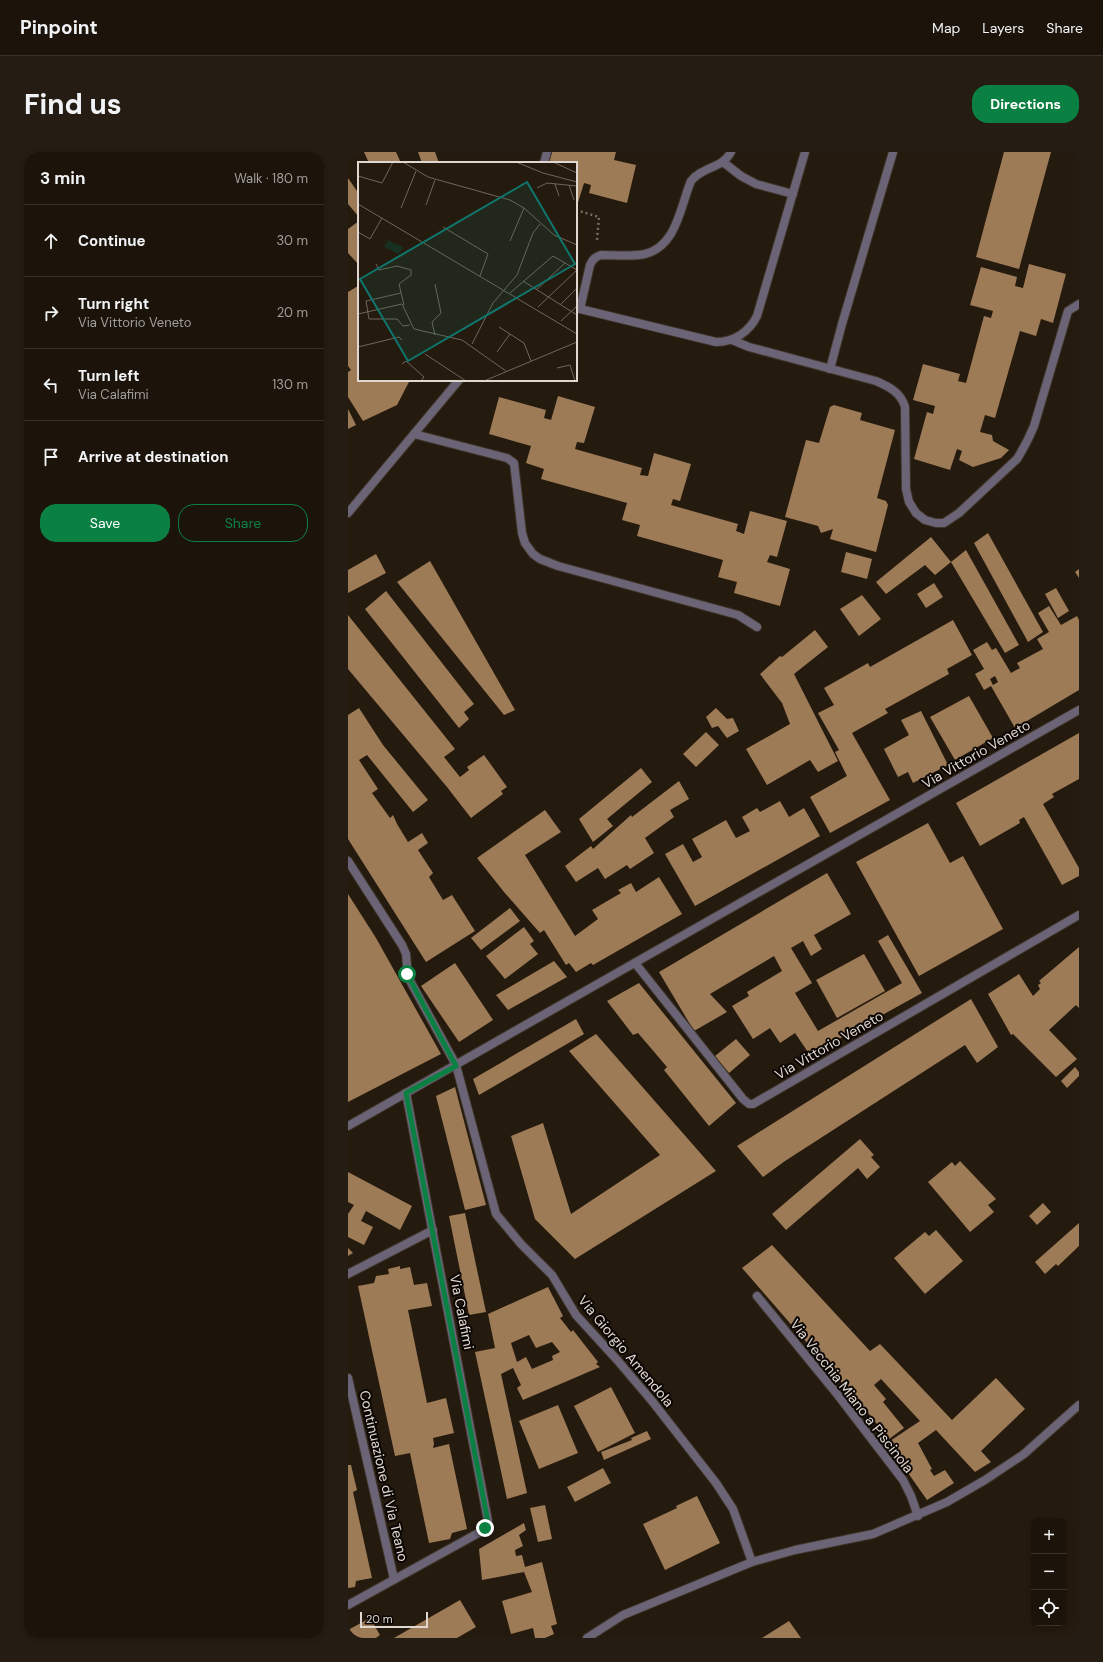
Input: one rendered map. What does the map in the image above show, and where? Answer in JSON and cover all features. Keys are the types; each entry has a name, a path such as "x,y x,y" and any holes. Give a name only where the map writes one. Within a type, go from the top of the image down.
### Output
{"street":[{"path":"544,162 547,152"},
{"path":"731,152 723,162 697,174 691,181 672,234 666,242 656,250 644,254 596,257 590,264 578,308 716,342 732,340 748,330 757,316 805,152"},
{"path":"830,369 893,152"},
{"path":"723,162 741,176 756,184 793,194"},
{"path":"732,340 750,347 884,384 893,389 903,400 905,407 906,489 909,502 916,513 925,520 936,524 944,523 959,513 1017,459 1023,450 1034,426 1068,310 1079,304"},
{"path":"348,513 458,381"},
{"path":"414,434 507,458 514,463 524,538 529,549 540,559 558,566 738,615 757,628"},
{"name":"Via Vittorio Veneto","path":"348,1126 456,1066 1079,710"},
{"name":"Via Giorgio Amendola","path":"348,861 402,945 406,954 408,977 456,1066 496,1214 521,1244 552,1275 576,1315 652,1401 716,1483 732,1509 752,1562"},
{"name":"Via Vittorio Veneto","path":"635,963 743,1099 749,1104 753,1104 1079,915"},
{"name":"Via Calafimi","path":"394,1579 479,1533 487,1525 487,1517 406,1093"},
{"path":"348,1274 433,1230"},
{"name":"Via Vecchia Miano a Piscinola","path":"756,1296 837,1394 903,1480 911,1496 918,1516"},
{"name":"Continuazione di Via Teano","path":"348,1378 394,1579"},
{"path":"588,1638 623,1615 752,1562 795,1550 873,1534 918,1516 947,1502 985,1480 1017,1458 1079,1405"},
{"path":"348,1605 394,1579"}],"path":[{"path":"577,210 599,217 596,257"}],"building":[{"path":"364,152 396,152 401,162 369,162"},
{"path":"418,152 435,152 439,162 422,162"},
{"path":"552,152 616,152 614,160 636,165 627,203 589,193 591,185 584,183 577,206 577,162 549,162"},
{"path":"1004,152 1051,152 1019,269 976,257"},
{"path":"348,178 358,193 358,216 348,204"},
{"path":"358,222 358,264 348,253 348,229"},
{"path":"1029,264 1066,274 1053,323 1041,319 1036,336 1020,331 995,418 985,415 980,432 992,435 993,441 1009,450 1001,458 973,467 959,460 962,451 957,449 950,470 914,459 927,412 933,414 935,406 913,400 923,364 960,374 958,381 966,383 984,316 991,318 993,311 970,305 981,267 1017,277 1015,286 1023,288"},
{"path":"358,286 358,381 409,381 397,405 363,421 348,397 348,372 351,370 348,366 348,292"},
{"path":"558,396 595,407 584,443 577,442 575,449 642,468 640,475 648,476 654,453 691,464 680,501 673,499 671,505 738,524 736,531 744,534 750,511 787,521 777,557 770,555 767,562 790,569 780,606 734,593 737,582 718,577 723,560 637,536 640,525 622,520 627,503 541,479 544,469 526,463 531,446 489,434 499,397 546,410 544,418 551,420"},
{"path":"834,405 862,413 860,420 895,430 877,498 886,501 888,505 876,552 830,539 833,529 821,533 818,526 785,517 806,440 819,443 830,407"},
{"path":"348,409 356,425 348,429"},
{"path":"988,533 1043,632 1028,642 974,543"},
{"path":"931,537 951,562 935,575 925,565 886,594 876,582"},
{"path":"966,550 1019,645 1005,653 951,562"},
{"path":"846,552 872,559 867,579 841,572"},
{"path":"376,554 386,573 348,593 348,570"},
{"path":"430,561 515,710 504,715 397,582"},
{"path":"1079,569 1079,578 1075,572"},
{"path":"934,583 943,597 926,608 917,594"},
{"path":"1056,588 1069,611 1058,618 1045,594"},
{"path":"386,591 474,704 464,712 469,719 459,728 365,609"},
{"path":"862,595 881,619 859,636 840,609"},
{"path":"1049,606 1061,625 1077,616 1079,620 1079,690 1015,728 991,686 984,690 975,674 984,669 973,650 987,642 992,650 996,648 1011,673 1020,668 1017,663 1043,649 1037,639 1049,632 1038,613","holes":["995,676 998,682 993,685 990,679"]},
{"path":"348,615 455,749 444,757 460,777 469,770 467,767 484,755 507,787 501,791 503,794 471,818 447,787 348,669"},
{"path":"953,620 972,655 947,669 949,674 885,709 888,713 852,733 890,800 830,833 810,797 847,776 835,752 839,750 818,713 834,705 824,688 868,663 870,667"},
{"path":"815,630 828,647 794,674 838,761 818,772 810,760 767,785 746,749 790,724 782,703 760,674 780,656 782,657"},
{"path":"969,696 993,738 955,760 930,717"},
{"path":"359,708 383,745 428,800 413,812 367,755 359,760 378,789 372,793 390,818 393,815 408,842 422,833 428,843 418,850 433,873 429,877 443,900 452,895 475,931 426,962 348,839 348,715"},
{"path":"716,708 727,719 733,718 739,731 727,738 718,726 712,728 706,717"},
{"path":"921,711 948,765 913,783 908,772 898,777 884,749 909,735 901,720"},
{"path":"706,732 719,745 696,767 683,754"},
{"path":"1079,733 1079,779 1052,794 1054,797 1043,804 1079,868 1079,876 1062,885 1024,817 1019,820 1020,823 980,846 956,803"},
{"path":"641,768 652,782 607,819 613,826 593,842 579,819"},
{"path":"679,781 689,799 670,810 674,817 645,838 654,853 630,869 627,865 605,879 598,868 576,882 565,866 591,846 593,849 631,815 632,817"},
{"path":"780,801 789,817 804,808 820,836 695,906 665,854 683,844 693,862 702,857 692,839 726,820 736,838 750,831 742,817 757,808 760,812"},
{"path":"545,810 561,832 525,855 575,936 598,919 592,910 621,893 618,890 631,883 636,892 659,877 682,914 593,965 591,963 576,972 569,963 566,965 544,930 540,933 477,858"},
{"path":"928,823 950,863 963,856 1003,929 919,976 856,862"},
{"path":"827,873 851,914 814,935 822,949 811,956 803,941 791,948 812,983 795,993 818,1031 902,983 878,941 888,935 922,993 810,1055 795,1033 780,1043 770,1028 753,1039 732,1006 749,996 747,992 782,971 774,956 710,994 727,1012 694,1031 659,972"},
{"path":"348,894 376,938 441,1054 348,1102"},
{"path":"510,908 520,921 481,950 471,938"},
{"path":"524,927 534,941 530,944 538,954 505,979 486,956"},
{"path":"1079,947 1079,1008 1076,1005 1049,1030 1077,1059 1056,1077 1013,1034 1011,1035 988,994 1019,974 1033,996 1040,989 1038,985 1041,983 1039,981"},
{"path":"864,954 885,991 837,1018 816,980"},
{"path":"554,961 567,977 508,1010 496,995"},
{"path":"455,963 493,1020 459,1042 421,986"},
{"path":"639,983 736,1103 709,1126 664,1070 667,1067 638,1033 633,1035 607,1001"},
{"path":"971,999 998,1047 977,1063 965,1045 785,1161 763,1177 737,1146"},
{"path":"576,1019 584,1034 479,1095 473,1079"},
{"path":"596,1034 716,1171 575,1259 535,1219 511,1136 543,1123 571,1214 660,1155 569,1051"},
{"path":"736,1039 750,1055 729,1073 715,1056"},
{"path":"1075,1067 1079,1072 1079,1076 1067,1088 1061,1081"},
{"path":"455,1087 486,1205 465,1210 436,1096"},
{"path":"860,1139 874,1155 871,1157 880,1167 867,1179 858,1168 786,1230 772,1214"},
{"path":"960,1161 996,1199 988,1205 994,1212 970,1232 928,1182 952,1162 955,1166"},
{"path":"348,1172 412,1206 400,1230 366,1211 361,1221 373,1227 364,1245 348,1237 348,1214 354,1205 348,1202"},
{"path":"1043,1203 1051,1212 1037,1225 1029,1216"},
{"path":"465,1213 486,1312 469,1315 449,1216"},
{"path":"1079,1223 1079,1246 1058,1266 1056,1264 1045,1274 1035,1262"},
{"path":"936,1230 963,1261 925,1294 894,1258 925,1232 929,1236"},
{"path":"772,1245 870,1351 880,1344 952,1420 996,1378 1025,1409 981,1451 991,1462 975,1472 936,1430 918,1443 932,1469 930,1470 934,1476 945,1470 954,1483 927,1500 887,1443 920,1421 881,1379 874,1385 886,1399 883,1402 904,1428 889,1439 742,1268"},
{"path":"348,1248 353,1253 348,1256"},
{"path":"400,1266 400,1269 410,1267 414,1285 427,1283 432,1306 408,1310 427,1403 446,1398 454,1433 433,1438 433,1448 449,1444 467,1529 452,1533 450,1539 429,1543 410,1453 395,1456 358,1286 374,1283 376,1276 389,1274 388,1269"},
{"path":"548,1287 563,1316 560,1318 571,1332 573,1330 598,1362 596,1364 600,1367 523,1400 517,1388 521,1385 513,1368 501,1374 527,1493 507,1499 475,1352 495,1348 488,1314","holes":["529,1335 536,1348 552,1342 560,1352 552,1356 553,1360 532,1369 526,1357 517,1362 511,1343"]},
{"path":"611,1387 635,1433 598,1452 574,1406"},
{"path":"558,1405 578,1453 539,1469 519,1421"},
{"path":"647,1431 651,1439 604,1460 601,1452 632,1440 631,1438"},
{"path":"348,1465 351,1465 357,1490 353,1492 372,1578 356,1581 355,1587 348,1588"},
{"path":"603,1468 611,1483 575,1502 567,1487"},
{"path":"697,1496 720,1543 665,1570 643,1524 677,1508 676,1506"},
{"path":"545,1505 552,1539 538,1542 530,1508"},
{"path":"524,1523 526,1530 519,1535 523,1546 515,1550 516,1556 522,1555 525,1567 542,1562 557,1624 551,1626 554,1634 545,1638 535,1638 533,1628 511,1634 502,1601 532,1592 524,1572 482,1580 479,1549"},
{"path":"460,1600 476,1627 457,1638 394,1638"},
{"path":"370,1618 380,1635 376,1638 348,1638 348,1630"},
{"path":"789,1621 801,1638 762,1638"}],"route":[{"path":"407,974 456,1066 406,1093 488,1521 485,1528"}]}
